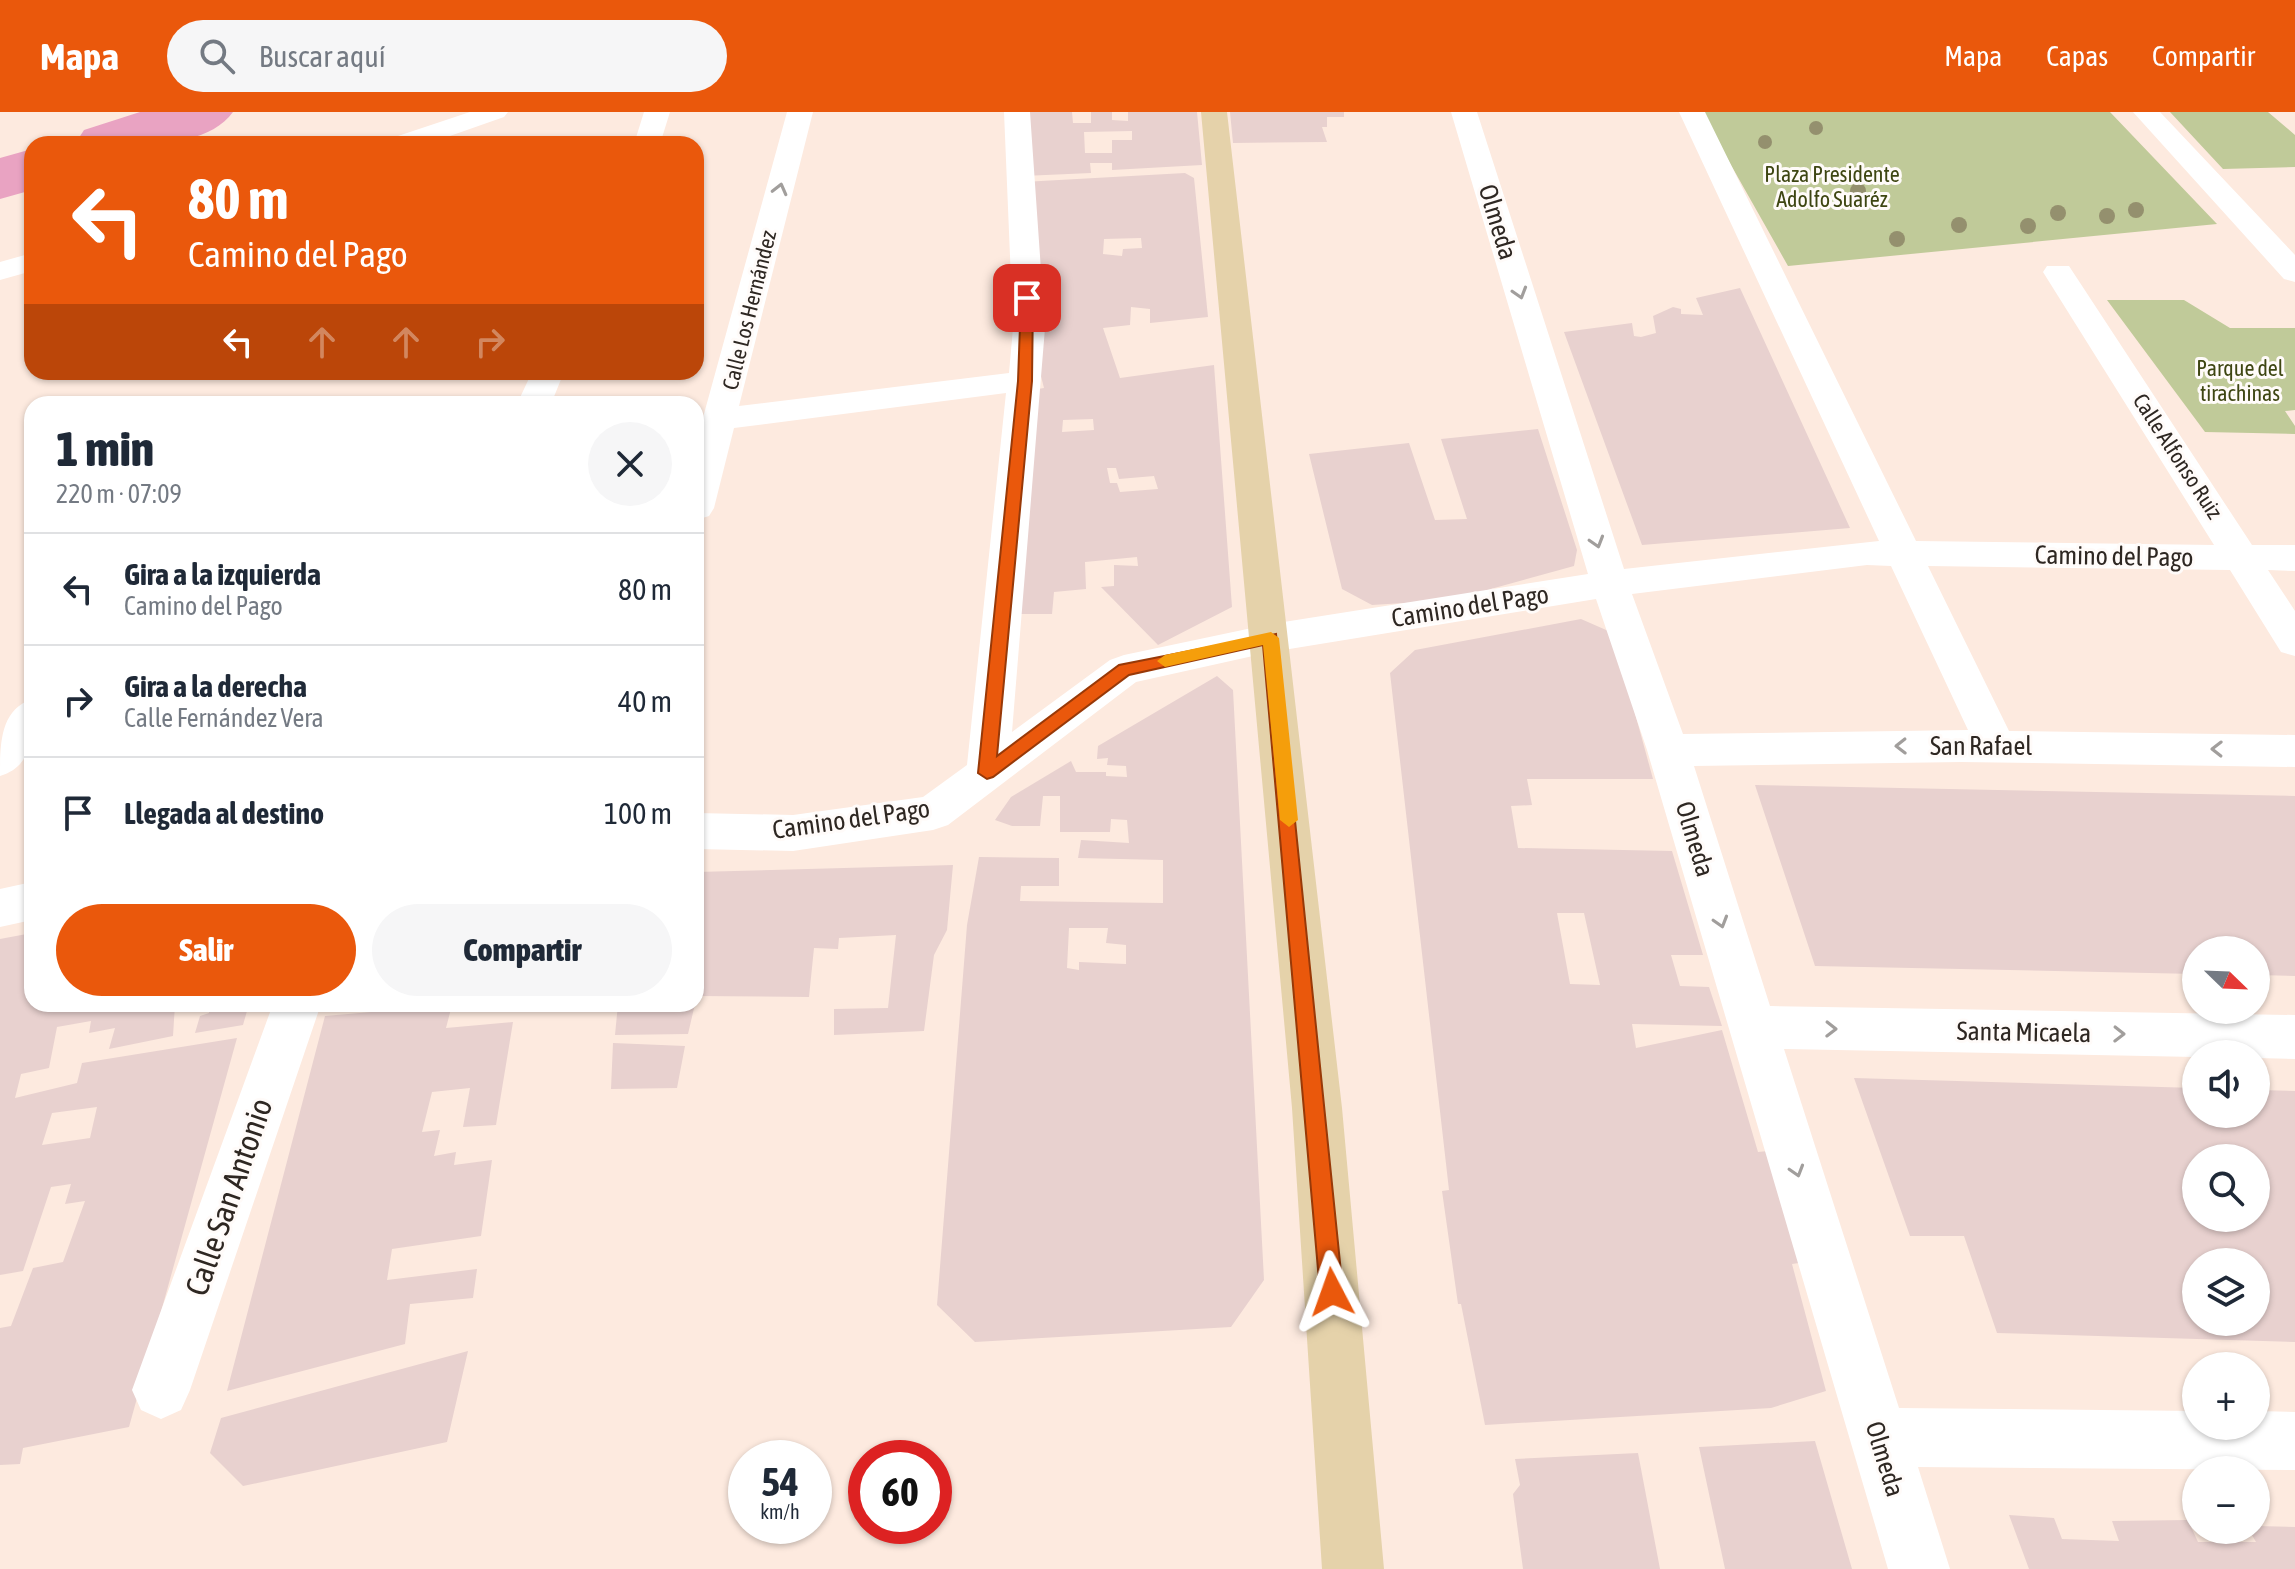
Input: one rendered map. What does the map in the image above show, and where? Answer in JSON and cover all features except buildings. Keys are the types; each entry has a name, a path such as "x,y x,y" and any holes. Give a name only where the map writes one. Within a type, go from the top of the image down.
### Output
{"main road":[{"path":"1214,112 1271,638 1317,1108 1353,1569"}],"street":[{"path":"424,136 495,112"},
{"path":"650,136 657,112"},
{"name":"Calle Los Hernández","path":"704,480 800,112"},
{"path":"987,773 1029,328 1017,112"},
{"name":"Olmeda","path":"1464,112 1610,584 1668,750 1919,1569"},
{"path":"1692,112 1996,746"},
{"path":"2146,112 2295,273"},
{"path":"0,271 24,264"},
{"name":"Calle Alfonso Ruiz","path":"2058,272 2244,557 2295,642"},
{"path":"721,419 1025,381"},
{"name":"Camino del Pago","path":"704,831 793,833 933,813 1124,670 1271,638 1610,584 1867,553 2295,558"},
{"path":"0,760 24,726"},
{"name":"San Rafael","path":"1668,750 1996,746 2295,751"},
{"path":"0,908 24,903"},
{"name":"Calle San Antonio","path":"161,1390 294,1012"},
{"name":"Santa Micaela","path":"1753,1027 2295,1037"},
{"path":"1879,1437 2295,1441"}],"green space":[{"name":"Plaza Presidente Adolfo Suaréz","path":"1701,112 2110,112 2217,224 1788,266"},
{"path":"2170,112 2268,112 2295,135 2295,167 2223,169"},
{"name":"Parque del tirachinas","path":"2107,300 2184,300 2230,328 2295,328 2295,410 2285,411 2295,426 2295,434 2205,432"}],"waterway":[{"path":"131,136 202,112"},
{"path":"0,179 24,172"}],"slow traffic":[{"path":"1165,661 1271,638 1289,820"}],"route":[{"path":"1027,298 1029,328 1025,381 987,773 1124,670 1271,638 1332,1292"}]}
